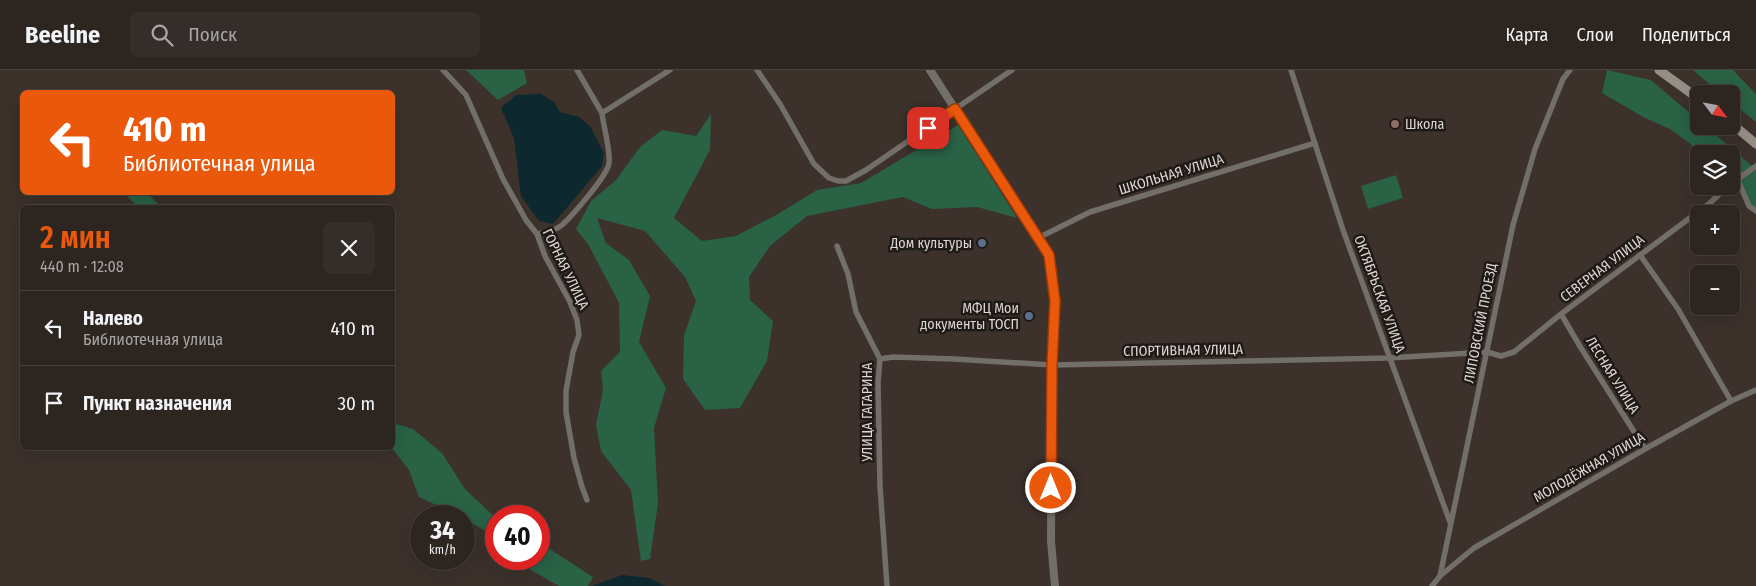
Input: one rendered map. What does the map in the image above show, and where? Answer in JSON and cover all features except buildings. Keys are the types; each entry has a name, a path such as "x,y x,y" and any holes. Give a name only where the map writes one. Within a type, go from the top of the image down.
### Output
{"main road":[{"path":"1659,70 1690,92"},
{"path":"1740,131 1756,144"}],"street":[{"name":"ГОРНАЯ УЛИЦА","path":"442,70 466,95 503,179 526,220 537,234 545,256 570,302 577,320 579,335 568,377 566,412 574,458 587,500"},
{"path":"537,234 548,232 561,226 578,208 608,169 610,160 602,112 577,70"},
{"path":"602,112 670,70"},
{"path":"757,70 780,104 814,164 829,178 838,181 846,181 866,170 1012,70"},
{"path":"930,70 1049,255 1055,301 1052,365 1051,541 1055,586"},
{"name":"ОКТЯБРЬСКАЯ УЛИЦА","path":"1291,70 1343,230 1451,524"},
{"name":"ЛИПОВСКИЙ ПРОЕЗД","path":"1432,586 1440,576 1513,225 1535,149 1563,79 1570,70"},
{"name":"ШКОЛЬНАЯ УЛИЦА","path":"1038,238 1090,212 1315,143"},
{"path":"1740,176 1756,166"},
{"path":"1740,185 1749,206 1756,210"},
{"name":"СЕВЕРНАЯ УЛИЦА","path":"1487,352 1501,356 1514,352 1561,314 1718,195"},
{"name":"УЛИЦА ГАГАРИНА","path":"837,246 848,274 856,312 880,359 878,392 879,476 886,586"},
{"path":"1640,255 1678,309 1731,401"},
{"name":"ЛЕСНАЯ УЛИЦА","path":"1561,314 1580,348 1645,449"},
{"name":"СПОРТИВНАЯ УЛИЦА","path":"880,359 893,357 954,359 1052,365 1390,358 1487,352"},
{"name":"МОЛОДЁЖНАЯ УЛИЦА","path":"1440,576 1474,548 1645,449 1731,401 1756,390"}],"green space":[{"path":"466,70 524,70 527,83 498,100"},
{"path":"1607,70 1651,80 1690,113 1690,135 1716,135 1728,145 1692,145 1670,129 1645,118 1602,93"},
{"path":"1693,70 1733,70 1756,94 1756,122 1740,109 1740,85 1710,85"},
{"path":"711,114 710,150 674,218 702,241 736,236 817,190 861,183 958,125 1017,218 977,207 932,209 903,197 807,216 770,246 749,277 750,300 773,321 767,361 740,408 705,410 683,379 684,335 696,301 685,277 645,231 597,218 606,243 629,260 650,296 639,342 666,388 654,428 658,503 650,559 641,561 631,490 601,451 596,425 603,390 601,371 620,352 619,303 588,244 576,229 591,201 616,180 640,147 662,130 696,136"},
{"path":"1740,156 1756,169 1756,210 1748,202 1740,185"},
{"path":"1396,175 1403,198 1368,209 1361,186"},
{"path":"130,195 149,195 159,205 136,205 128,197"},
{"path":"395,424 413,429 442,453 465,489 485,508 485,531 475,525 475,505 436,505 419,497 409,470 394,450"},
{"path":"550,549 593,577 588,586 559,586 531,570 550,570"}],"water":[{"path":"541,94 554,102 560,112 579,117 590,126 604,153 602,166 553,224 539,221 521,196 514,138 501,108 516,95"},
{"path":"622,575 649,578 665,586 592,586"}],"place":[{"name":"Школа","path":"1395,124"},
{"name":"Дом культуры","path":"982,243"},
{"name":"МФЦ Мои документы ТОСП","path":"1029,316"}],"route":[{"path":"928,128 955,109 1049,255 1055,301 1052,365 1051,488"}]}
